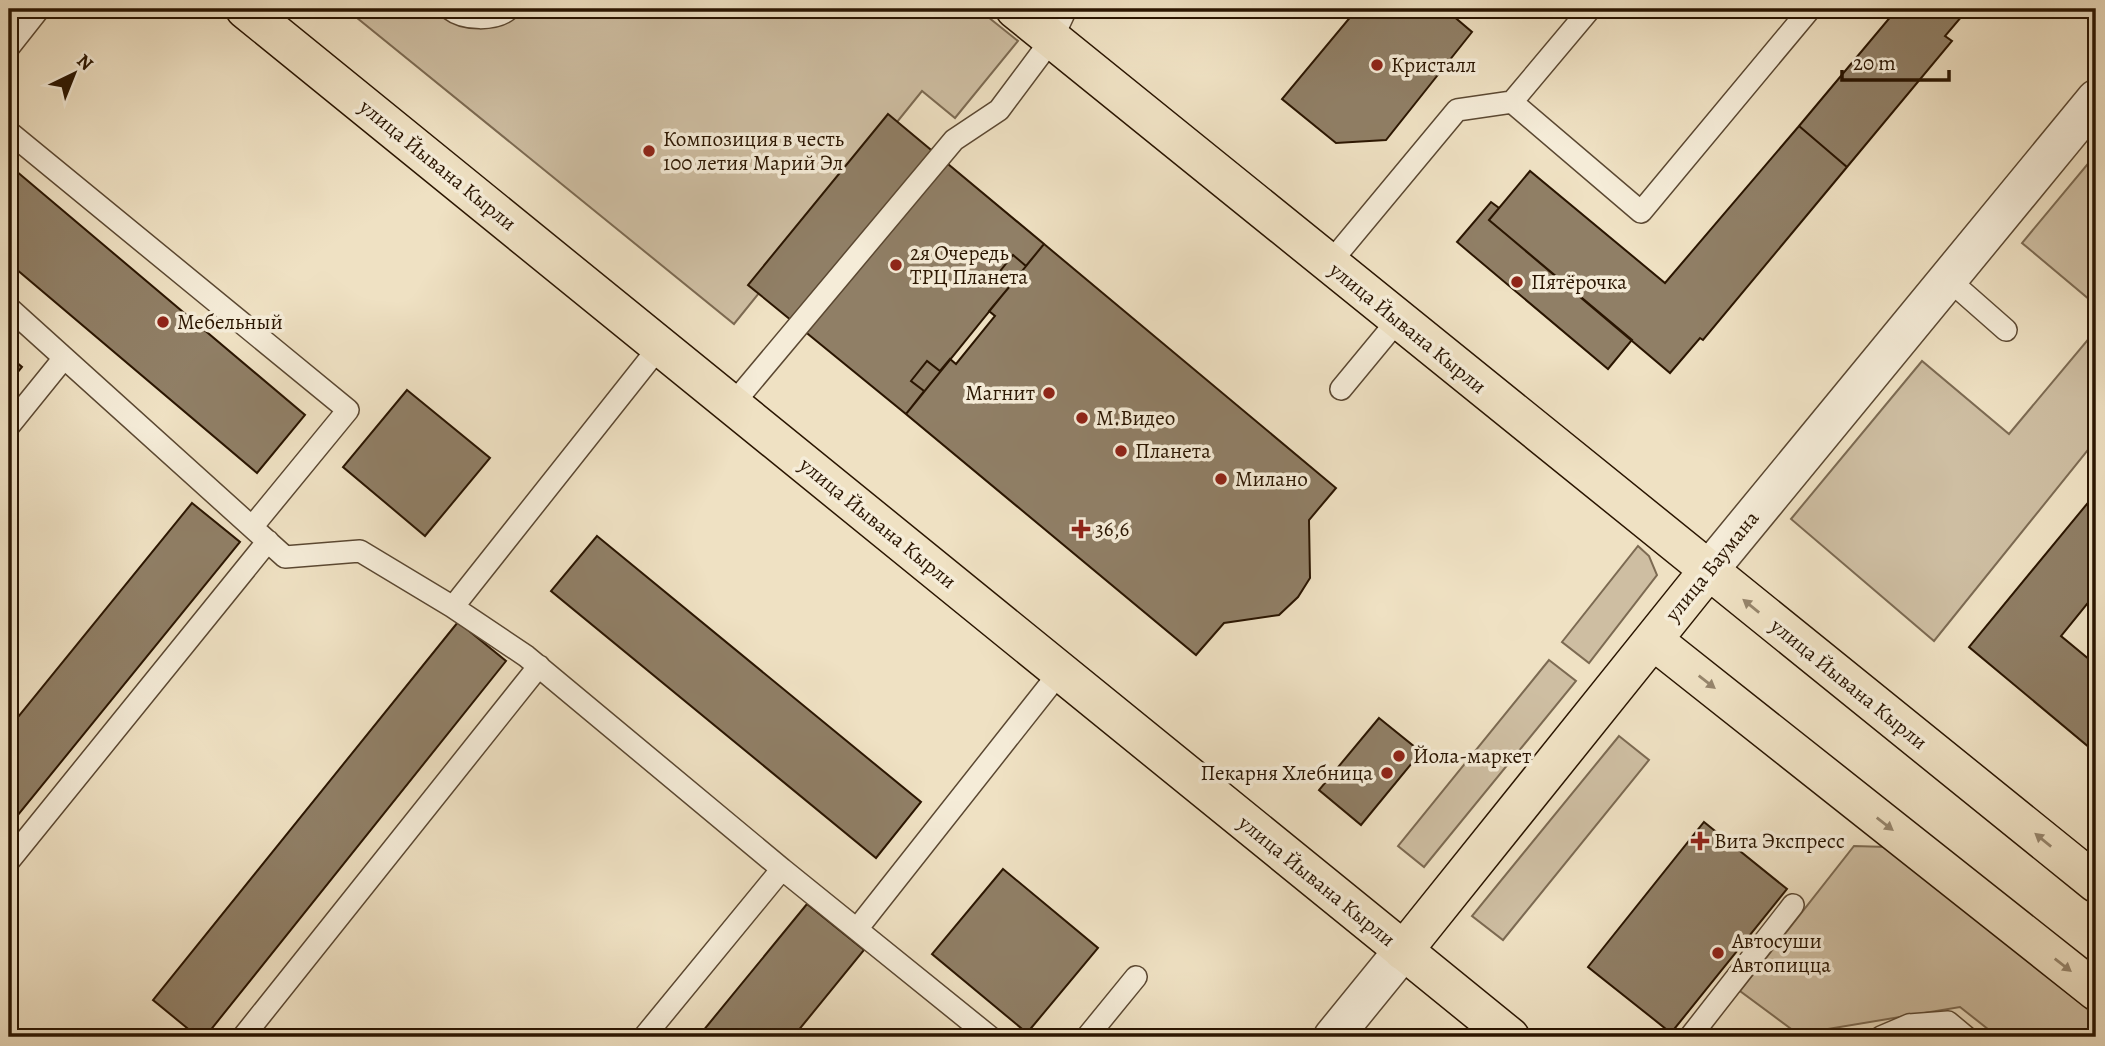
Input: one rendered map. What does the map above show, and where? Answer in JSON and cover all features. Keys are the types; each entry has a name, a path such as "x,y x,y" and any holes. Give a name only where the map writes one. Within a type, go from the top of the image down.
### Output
{"main road":[{"name":"улица Йывана Кырли","path":"1015,9 1059,24 1329,264 2096,883"},
{"name":"улица Йывана Кырли","path":"256,12 732,405 1510,1037"},
{"name":"улица Баумана","path":"1403,951 1708,571"},
{"path":"1653,640 2096,991"}],"street":[{"name":"улица Баумана","path":"1708,571 2096,99"},
{"name":"улица Баумана","path":"1333,1037 1403,951"}],"lane":[{"path":"9,47 39,9"},
{"path":"450,9 457,14 491,18 509,9"},
{"path":"1329,264 1457,110 1512,102 1590,9"},
{"path":"1512,102 1641,212 1810,9"},
{"path":"732,405 954,140 999,110 1059,24"},
{"path":"9,132 348,410 260,534 9,861"},
{"path":"1948,279 2006,330"},
{"path":"9,308 285,557 360,551 453,607 539,666 782,869 990,1037"},
{"path":"1341,389 1398,320"},
{"path":"453,607 660,346"},
{"path":"9,426 64,358"},
{"path":"243,1037 539,666"},
{"path":"857,929 1060,673"},
{"path":"643,1037 782,869"},
{"path":"1690,1037 1793,905"},
{"path":"1087,1037 1136,978"},
{"path":"1881,1037 1948,1022 1966,1037"}],"shaded area":[{"path":"346,9 978,9 1018,41 955,118 922,91 734,324"},
{"path":"2096,154 2096,305 2022,243"},
{"path":"2096,330 2096,440 1934,641 1791,519 1922,361 2009,434"},
{"path":"1638,546 1649,556 1657,575 1589,663 1562,642"},
{"path":"1549,660 1576,681 1424,867 1398,846"},
{"path":"1619,736 1649,760 1503,940 1472,916"},
{"path":"1854,846 1887,847 2096,1016 2096,1037 1998,1037 1960,1007 1798,1034 1740,991"}],"building":[{"name":"Кристалл","path":"1357,9 1445,9 1472,32 1386,140 1336,143 1282,99"},
{"path":"1897,9 1968,9 1945,36 1952,41 1847,167 1799,126"},
{"name":"2я Очередь ТРЦ Планета","path":"888,114 1044,244 906,414 748,285"},
{"path":"1799,126 1847,167 1703,340 1700,338 1670,373 1489,220 1530,171 1665,283"},
{"path":"9,165 305,415 257,473 9,263"},
{"path":"1491,202 1499,208 1489,220 1632,340 1608,369 1457,242"},
{"name":"Планета","path":"1044,244 1336,488 1309,520 1310,578 1298,597 1279,615 1224,623 1196,655 906,414 924,391 911,381 927,361 940,371 950,359 956,364 995,316 989,311 1010,286 997,275 1013,255 1026,266"},
{"path":"9,356 22,367 9,383"},
{"path":"407,390 490,458 425,536 343,467"},
{"path":"2096,493 2096,593 2061,636 2096,665 2096,753 1969,647"},
{"path":"192,503 240,542 9,826 9,728"},
{"path":"597,536 921,802 876,858 551,591"},
{"path":"458,622 506,661 205,1037 198,1037 153,1000"},
{"path":"1379,718 1421,752 1361,825 1319,790"},
{"path":"1704,822 1787,889 1671,1033 1588,967"},
{"path":"1003,869 1098,948 1027,1033 932,954"},
{"path":"807,904 864,950 793,1037 698,1037"}],"place":[{"name":"Кристалл","path":"1377,65"},
{"name":"Композиция в честь 100 летия Марий Эл","path":"649,151"},
{"name":"2я Очередь ТРЦ Планета","path":"896,265"},
{"name":"Пятёрочка","path":"1517,282"},
{"name":"Мебельный","path":"163,322"},
{"name":"Магнит","path":"1049,393"},
{"name":"М.Видео","path":"1082,418"},
{"name":"Планета","path":"1121,451"},
{"name":"Милано","path":"1221,479"},
{"name":"36,6","path":"1081,529"},
{"name":"Йола-маркет","path":"1399,756"},
{"name":"Пекарня Хлебница","path":"1387,773"},
{"name":"Вита Экспресс","path":"1700,841"},
{"name":"Автосуши Автопицца","path":"1718,953"}]}
